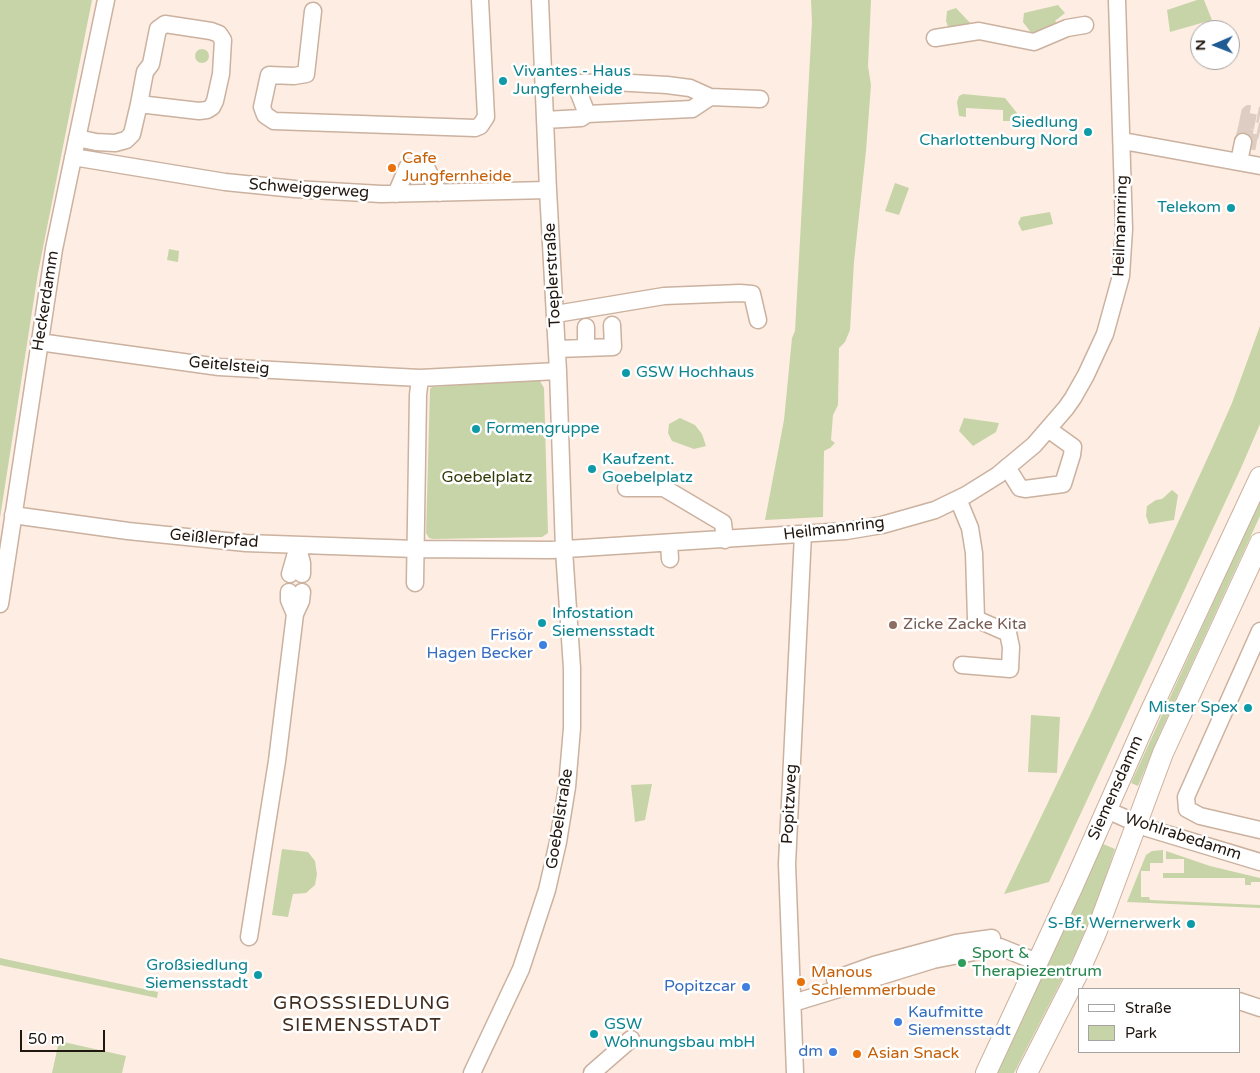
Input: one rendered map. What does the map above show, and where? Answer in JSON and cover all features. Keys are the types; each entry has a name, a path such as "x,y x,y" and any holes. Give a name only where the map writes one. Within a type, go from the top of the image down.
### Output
{"main road":[{"name":"Siemensdamm","path":"986,1073 1146,721 1260,477"},
{"name":"Siemensdamm","path":"1027,1073 1094,938 1163,753 1260,543"}],"street":[{"name":"Heckerdamm","path":"0,604 54,249 106,0"},
{"path":"313,11 306,74 294,76 269,75 262,108 265,115 274,121 476,128 486,118 480,0"},
{"name":"Toeplerstraße","path":"540,0 548,190 556,314 564,550"},
{"name":"Heilmannring","path":"564,550 669,551 725,540 846,531 882,525 935,510 958,499 998,475 1034,445 1066,408 1086,375 1105,334 1121,276 1124,229 1123,141 1117,0"},
{"path":"77,138 115,143 126,140 132,134 145,72 151,64 158,29 165,24 219,34 223,40 221,74 215,102 212,107 199,111 139,104"},
{"path":"935,38 979,31 1034,42 1067,28 1086,25"},
{"path":"575,83 587,114"},
{"path":"544,84 666,85 690,88 710,97 760,98"},
{"path":"545,120 581,118 587,114 692,110 710,97"},
{"path":"1123,141 1260,166"},
{"path":"1239,162 1243,142"},
{"name":"Schweiggerweg","path":"73,157 225,182 295,189 396,194 548,190"},
{"path":"396,194 407,168 427,169 439,193"},
{"path":"556,314 664,296 740,293 752,294 758,320"},
{"path":"557,349 613,347 612,325"},
{"path":"586,327 586,348"},
{"name":"Geitelsteig","path":"40,342 219,367 420,378"},
{"path":"415,583 418,395 420,378 558,372"},
{"path":"1007,467 1020,488 1063,484 1073,447 1048,429"},
{"path":"626,488 664,488 722,523 725,540"},
{"path":"958,499 970,528 974,553 976,619 1008,633 1011,647 1010,669 962,665"},
{"name":"Geißlerpfad","path":"13,515 128,531 298,546 415,549"},
{"name":"Popitzweg","path":"795,1073 787,864 803,534"},
{"path":"296,574 298,546"},
{"path":"415,549 564,550"},
{"name":"Goebelstraße","path":"472,1073 521,969 547,890 558,842 567,787 572,728 572,668 564,550"},
{"path":"249,937 276,761 295,614 289,600 296,592"},
{"path":"1260,631 1186,797 1187,809 1200,816 1260,830"},
{"name":"Wohlrabedamm","path":"1107,810 1136,823 1260,862"},
{"path":"815,995 821,985 848,974 956,943 1000,938 1011,951"},
{"path":"793,1003 933,960 1000,947 1037,962"},
{"path":"1240,1001 1260,1008"},
{"path":"592,1073 631,1039"}],"green space":[{"path":"0,0 92,0 38,273 0,518"},
{"path":"811,0 871,0 868,66 871,85 866,151 854,262 850,330 845,342 839,348 838,405 833,415 831,440 835,443 824,451 823,517 765,520 784,420 792,338 795,331 812,22"},
{"path":"1197,0 1204,0 1212,20 1190,20 1190,26 1170,32 1167,10"},
{"path":"1058,5 1065,13 1055,21 1057,23 1035,38 1023,22 1024,13"},
{"path":"956,8 975,28 950,32 946,21 947,11"},
{"path":"199,49 205,49 209,56 205,63 199,63 195,59 195,53"},
{"path":"963,94 1005,98 1017,113 1014,121 1003,121 1003,110 966,108 966,117 959,116 957,102 959,96"},
{"path":"895,183 909,188 899,215 885,211"},
{"path":"1050,212 1053,224 1022,231 1018,223 1021,217"},
{"path":"169,249 179,251 178,262 167,260"},
{"path":"1260,326 1260,424 1241,468 1049,882 1004,894 1090,715 1213,446 1232,403"},
{"name":"Goebelplatz","path":"540,381 544,388 548,533 542,537 429,538 426,533 430,389 432,387"},
{"path":"680,418 695,425 702,434 706,446 694,449 672,441 668,433 669,424"},
{"path":"964,418 999,423 996,432 973,446 959,431"},
{"path":"1172,490 1178,495 1174,520 1149,524 1146,516 1147,506 1156,500 1162,499"},
{"path":"1260,500 1260,516 1161,731 1138,786 1131,783"},
{"path":"1031,715 1060,717 1057,773 1028,772"},
{"path":"652,784 645,820 635,822 631,785"},
{"path":"1103,844 1115,849 1098,900 1075,954 1014,1073 997,1073"},
{"path":"282,849 308,852 315,861 317,874 315,885 306,893 293,894 288,917 272,915"},
{"path":"1163,850 1163,863 1150,863 1150,871 1141,871 1141,897 1149,897 1150,900 1260,905 1260,908 1127,902 1146,855 1152,851"},
{"path":"1166,851 1210,866 1260,878 1260,882 1251,882 1251,885 1245,885 1245,878 1163,878 1163,873 1184,873 1184,859 1166,859"},
{"path":"0,958 158,992 157,998 0,965"},
{"path":"59,1041 126,1056 122,1073 52,1073"}],"tunnel":[{"path":"1246,128 1249,113 1260,115"},
{"path":"1243,140 1246,128 1260,131"},
{"path":"1243,142 1243,140 1260,143"}],"place":[{"name":"Vivantes - Haus Jungfernheide","path":"503,81"},
{"name":"Siedlung Charlottenburg Nord","path":"1088,132"},
{"name":"Cafe Jungfernheide","path":"392,168"},
{"name":"Telekom","path":"1231,208"},
{"name":"GSW Hochhaus","path":"626,373"},
{"name":"Formengruppe","path":"476,429"},
{"name":"Kaufzent. Goebelplatz","path":"592,469"},
{"name":"Infostation Siemensstadt","path":"542,623"},
{"name":"Zicke Zacke Kita","path":"893,625"},
{"name":"Frisör Hagen Becker","path":"543,645"},
{"name":"Mister Spex","path":"1248,708"},
{"name":"S-Bf. Wernerwerk","path":"1191,924"},
{"name":"Sport & Therapiezentrum","path":"962,963"},
{"name":"Großsiedlung Siemensstadt","path":"258,975"},
{"name":"Manous Schlemmerbude","path":"801,982"},
{"name":"Popitzcar","path":"746,987"},
{"name":"Kaufmitte Siemensstadt","path":"898,1022"},
{"name":"GSW Wohnungsbau mbH","path":"594,1034"},
{"name":"dm","path":"833,1052"},
{"name":"Asian Snack","path":"857,1054"}],"district":[{"name":"GROSSSIEDLUNG SIEMENSSTADT","path":"362,1015"}]}
